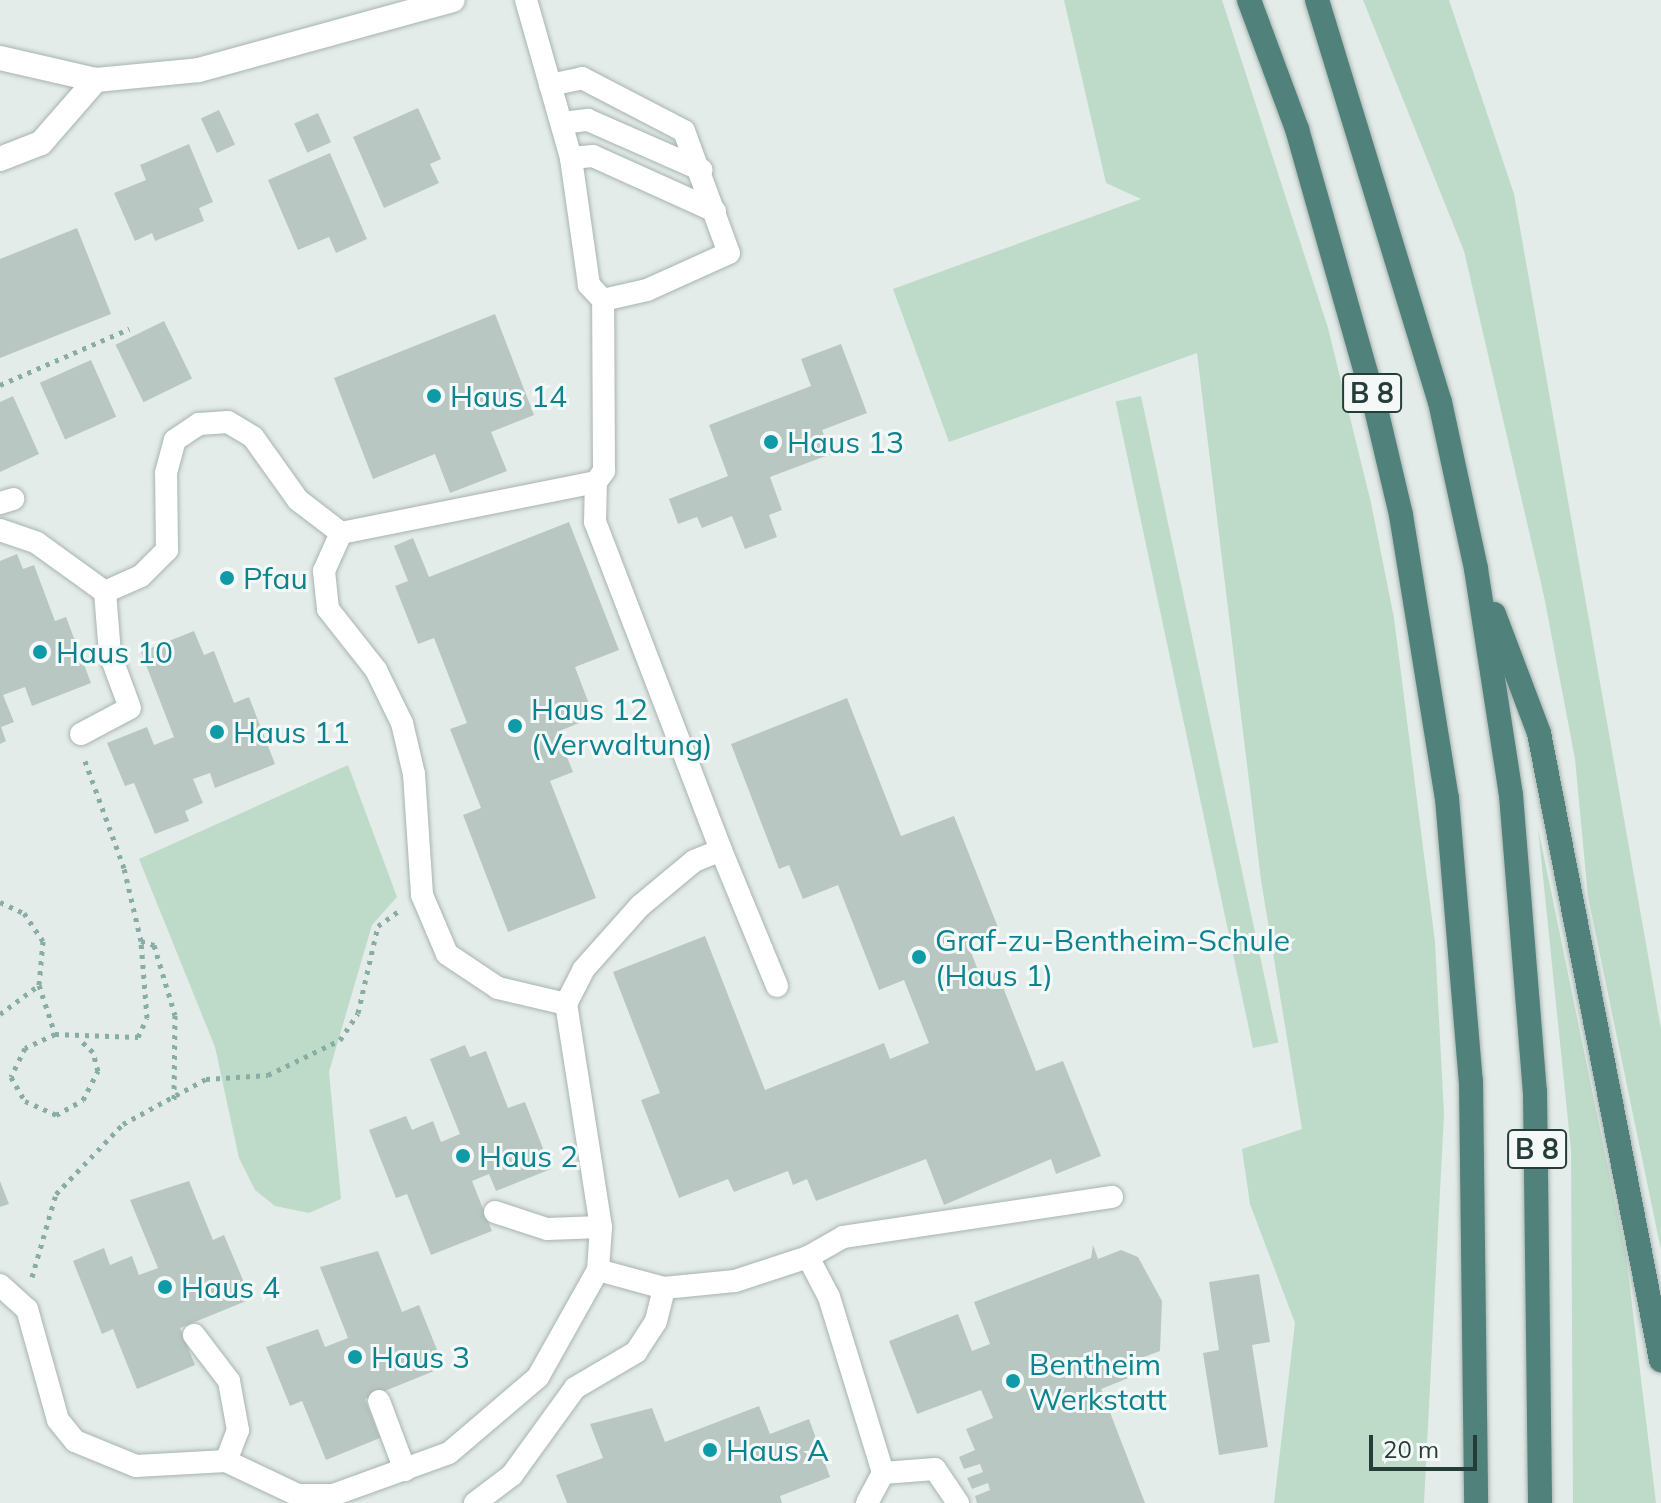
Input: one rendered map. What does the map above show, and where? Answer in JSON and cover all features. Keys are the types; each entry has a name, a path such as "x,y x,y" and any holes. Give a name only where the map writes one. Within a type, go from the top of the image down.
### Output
{"highway":[{"name":"B 8","path":"1249,0 1297,129 1376,409 1401,515 1447,798 1471,1081 1476,1503"},
{"name":"B 8","path":"1317,0 1394,234 1476,569 1511,795 1535,1091 1540,1503"},
{"name":"B 8","path":"1476,569 1539,733 1661,1360"}],"street":[{"path":"0,58 96,80 199,70 453,0"},
{"path":"0,159 41,143 71,118 96,80"}],"lane":[{"path":"526,0 571,158 589,285 603,300 604,471 596,482 595,522 721,850 777,986"},
{"path":"550,85 582,78 684,131 702,170 729,253 647,290 603,300"},
{"path":"562,123 588,120 702,170"},
{"path":"571,158 593,156 715,211"},
{"path":"105,592 141,576 167,550 166,473 175,440 199,424 228,422 253,437 298,500 341,533 596,482"},
{"path":"0,530 37,543 105,592 110,654 130,708 81,734"},
{"path":"341,533 324,571 328,609 376,670 402,723 414,774 422,895 447,954 498,988 566,1004"},
{"path":"0,1285 27,1309 52,1405 75,1441 136,1466 226,1461 298,1495 333,1495 449,1453 527,1388 570,1331 598,1270 601,1227 566,1004 583,970 640,906 694,861 721,850"},
{"path":"598,1270 664,1288 735,1281 808,1257 843,1237 1112,1197"},
{"path":"495,1212 547,1229 601,1227"},
{"path":"808,1257 829,1297 883,1473 867,1503"},
{"path":"475,1503 512,1475 575,1388 636,1352 656,1321 664,1288"},
{"path":"194,1335 229,1381 238,1430 226,1461"},
{"path":"379,1401 405,1470"},
{"path":"883,1473 935,1469 958,1503"}],"path":[{"path":"0,385 129,329"},
{"path":"78,1039 93,1052 98,1071 83,1100 56,1115 25,1101 11,1077 25,1048 55,1034 78,1039 115,1031 138,1037 147,1018 141,941 81,734"},
{"path":"27,1309 40,1235 62,1185 123,1124 174,1100 206,1079 268,1075 340,1040 358,1013 378,926 422,895"},
{"path":"0,902 24,913 43,941 39,985 55,1034"},
{"path":"141,941 154,945 175,1015 174,1100"},
{"path":"0,1014 39,985"}],"green space":[{"path":"1064,0 1222,0 1328,328 1371,503 1394,618 1435,942 1444,1114 1424,1503 1274,1503 1295,1323 1250,1204 1242,1149 1302,1129 1261,880 1197,353 949,442 893,289 1141,199 1106,183"},
{"path":"1363,0 1449,0 1514,194 1661,1029 1661,1250 1588,897 1575,759 1544,596 1464,251"},
{"path":"1141,396 1278,1043 1253,1048 1116,401"},
{"path":"348,765 397,897 372,925 329,1072 341,1199 309,1213 275,1206 255,1190 239,1158 215,1047 139,859"},
{"path":"1538,828 1626,1255 1656,1503 1573,1503 1571,1150"}],"building":[{"path":"418,108 441,159 430,164 439,183 384,208 353,137"},
{"path":"219,110 235,144 217,153 201,118"},
{"path":"318,113 331,142 307,153 294,124"},
{"path":"189,144 213,202 199,208 204,221 155,241 152,233 135,241 114,193 146,180 140,165"},
{"path":"330,153 367,239 336,253 329,237 298,250 268,180"},
{"path":"77,228 111,314 0,358 0,259"},
{"name":"Haus 14","path":"495,314 534,415 491,432 507,471 450,493 435,454 373,479 334,378"},
{"path":"164,321 192,379 144,402 115,345"},
{"name":"Haus 13","path":"841,344 867,413 822,430 831,454 770,477 782,510 769,515 777,537 745,549 732,516 702,528 697,517 678,524 669,499 728,476 709,425 811,386 801,359"},
{"path":"91,360 116,417 65,439 40,383"},
{"path":"13,396 39,454 0,472 0,402"},
{"name":"Haus 12 (Verwaltung)","path":"569,522 619,650 575,667 594,717 557,732 573,772 550,781 596,898 508,932 463,815 481,808 450,729 467,723 434,638 418,644 395,586 408,581 394,546 413,538 429,577"},
{"name":"Haus 10","path":"17,554 23,569 34,565 55,621 66,617 91,683 32,706 25,687 3,695 14,722 1,727 6,741 0,744 0,561"},
{"name":"Haus 11","path":"194,631 204,655 214,651 234,703 249,697 275,764 215,788 210,773 193,779 203,803 185,811 189,821 155,834 134,783 125,786 107,743 147,727 154,745 174,737 141,652"},
{"name":"Graf-zu-Bentheim-Schule (Haus 1)","path":"847,698 901,836 954,816 999,930 967,942 981,978 997,972 1036,1071 1063,1061 1101,1156 1056,1174 1051,1159 944,1205 926,1159 816,1201 807,1179 793,1185 788,1171 734,1192 728,1179 679,1198 641,1100 660,1093 613,972 705,936 765,1090 884,1043 890,1059 929,1043 904,980 879,990 838,885 803,899 789,865 779,869 731,744"},
{"name":"Haus 2","path":"465,1045 470,1057 486,1051 508,1108 525,1102 551,1169 496,1191 489,1174 472,1181 492,1231 431,1255 407,1194 396,1198 369,1130 406,1116 412,1130 433,1121 441,1142 460,1134 430,1059"},
{"path":"0,1181 9,1204 0,1207"},
{"name":"Haus 4","path":"189,1181 213,1240 224,1235 251,1299 180,1328 195,1365 137,1389 113,1329 102,1334 73,1261 104,1248 110,1265 132,1256 139,1275 158,1268 130,1200"},
{"name":"Bentheim Werkstatt","path":"1093,1245 1098,1259 1121,1250 1138,1257 1162,1301 1160,1351 1136,1360 1141,1373 1101,1389 1145,1503 977,1503 975,1496 990,1490 988,1483 972,1489 967,1478 983,1472 980,1464 964,1469 959,1457 975,1450 966,1429 993,1418 981,1390 917,1414 889,1341 958,1314 972,1351 990,1344 974,1302 1091,1258"},
{"name":"Haus 3","path":"378,1251 402,1312 419,1305 444,1367 365,1399 380,1438 326,1460 302,1401 290,1406 266,1347 318,1329 325,1347 348,1338 320,1267"},
{"path":"1259,1274 1270,1342 1252,1345 1268,1447 1219,1455 1203,1353 1219,1350 1209,1282"},
{"name":"Haus A","path":"759,1406 770,1434 809,1419 830,1477 780,1496 782,1503 567,1503 556,1475 603,1458 590,1424 652,1408 665,1442"}],"place":[{"name":"Haus 14","path":"434,396"},
{"name":"Haus 13","path":"771,442"},
{"name":"Pfau","path":"227,578"},
{"name":"Haus 10","path":"40,652"},
{"name":"Haus 12 (Verwaltung)","path":"515,726"},
{"name":"Haus 11","path":"217,732"},
{"name":"Graf-zu-Bentheim-Schule (Haus 1)","path":"919,957"},
{"name":"Haus 2","path":"463,1156"},
{"name":"Haus 4","path":"165,1287"},
{"name":"Haus 3","path":"355,1357"},
{"name":"Bentheim Werkstatt","path":"1013,1381"},
{"name":"Haus A","path":"710,1450"}]}
